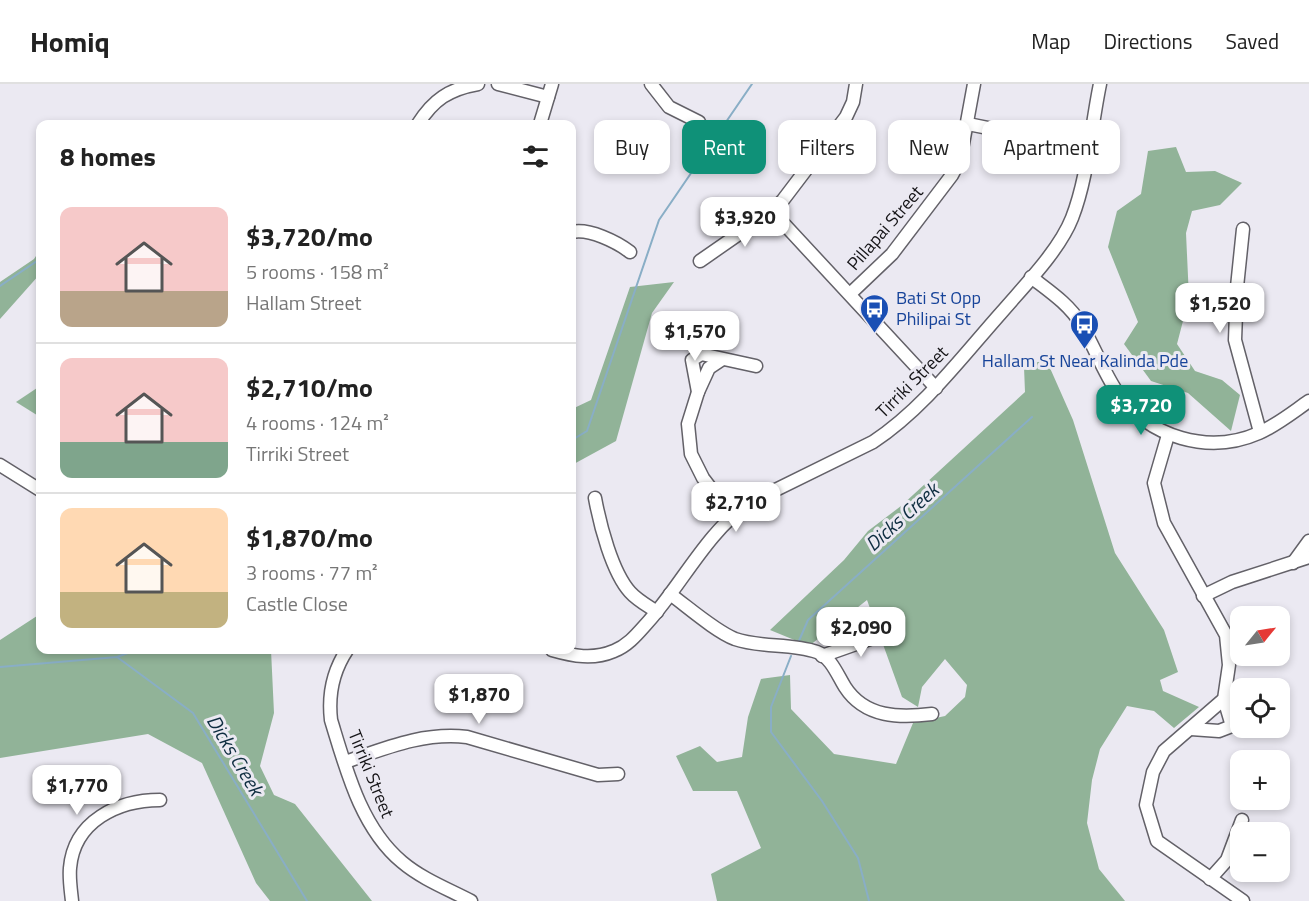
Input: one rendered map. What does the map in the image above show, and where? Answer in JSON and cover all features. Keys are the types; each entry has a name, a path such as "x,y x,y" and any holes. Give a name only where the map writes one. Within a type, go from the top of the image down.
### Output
{"street":[{"path":"421,120 443,89 478,84"},
{"path":"498,84 548,97"},
{"path":"541,120 552,84"},
{"path":"651,84 669,107 695,120"},
{"path":"700,261 772,211 837,130 853,102 856,84"},
{"name":"Pillapai Street","path":"969,120 974,84"},
{"name":"Tirriki Street","path":"1093,120 1100,84"},
{"name":"Pillapai Street","path":"851,293 892,254 953,174"},
{"name":"Tirriki Street","path":"567,654 591,657 616,651 630,643 657,612 731,515 749,503 873,442 890,430 936,387 1031,277 1071,219 1082,174"},
{"path":"772,211 851,293 936,387"},
{"path":"1243,229 1237,287 1235,340 1260,432"},
{"path":"576,231 620,244 630,252"},
{"path":"1031,277 1055,296 1080,323 1118,393 1137,413 1168,435 1218,443 1233,442 1260,432 1309,401"},
{"path":"698,392 692,360 701,354 720,360 756,366"},
{"path":"720,360 709,368 698,392 688,424 691,454 703,478 731,515"},
{"path":"1168,435 1154,483 1164,523 1226,635 1229,665 1224,699 1232,726 1219,731 1191,729"},
{"path":"0,465 36,488"},
{"path":"595,498 598,518 623,584 632,595 657,612"},
{"path":"1293,563 1309,541"},
{"path":"1203,596 1232,582 1309,557"},
{"path":"670,594 733,638 756,644 818,652 837,672 856,702 872,710 898,717 932,714"},
{"path":"822,656 890,632"},
{"name":"Tirriki Street","path":"345,654 333,679 329,704 331,720 366,817 388,849 422,875 471,901"},
{"path":"1224,699 1164,751 1153,772 1146,805 1157,841 1210,879 1228,896 1243,901"},
{"path":"345,762 407,740 447,735 467,737 598,775 618,774"},
{"path":"72,901 74,849 87,828 104,812 118,805 140,800 160,800"},
{"path":"1210,879 1227,860 1242,820"}],"green space":[{"path":"1176,147 1186,172 1215,171 1242,183 1220,205 1192,211 1186,233 1189,298 1177,344 1195,371 1222,380 1240,395 1231,431 1188,393 1151,381 1124,344 1138,322 1108,247 1117,211 1141,194 1148,151"},
{"path":"36,256 36,278 0,319 0,282"},
{"path":"674,282 652,313 616,441 576,463 576,407 591,400 630,287"},
{"path":"1046,359 1073,420 1115,553 1164,630 1178,672 1160,680 1163,691 1199,707 1174,728 1154,711 1127,706 1100,749 1092,780 1087,823 1099,869 1125,901 717,901 711,874 761,848 737,791 693,791 676,756 700,746 717,762 742,757 748,717 761,679 790,675 791,709 834,754 896,764 913,723 945,716 965,697 967,685 945,659 922,687 918,707 902,697 867,600 809,646 770,630 844,560 868,531 901,506 1025,392 1024,367"},
{"path":"36,389 36,414 16,402"},
{"path":"36,617 36,654 271,654 274,713 260,766 274,795 295,804 372,901 270,901 256,883 202,763 148,734 0,758 0,640"}],"waterway":[{"path":"576,438 587,431 659,220 752,84"},
{"path":"0,286 36,262"},
{"name":"Dicks Creek","path":"798,643 808,620 1032,417"},
{"path":"117,657 125,654"},
{"name":"Dicks Creek","path":"791,656 771,707 771,732 822,801 858,858 869,901"},
{"name":"Dicks Creek","path":"0,667 117,657 193,713 307,901"}],"place":[{"name":"Bati St Opp Philipai St","path":"875,334"},
{"name":"Hallam St Near Kalinda Pde","path":"1085,350"}]}
